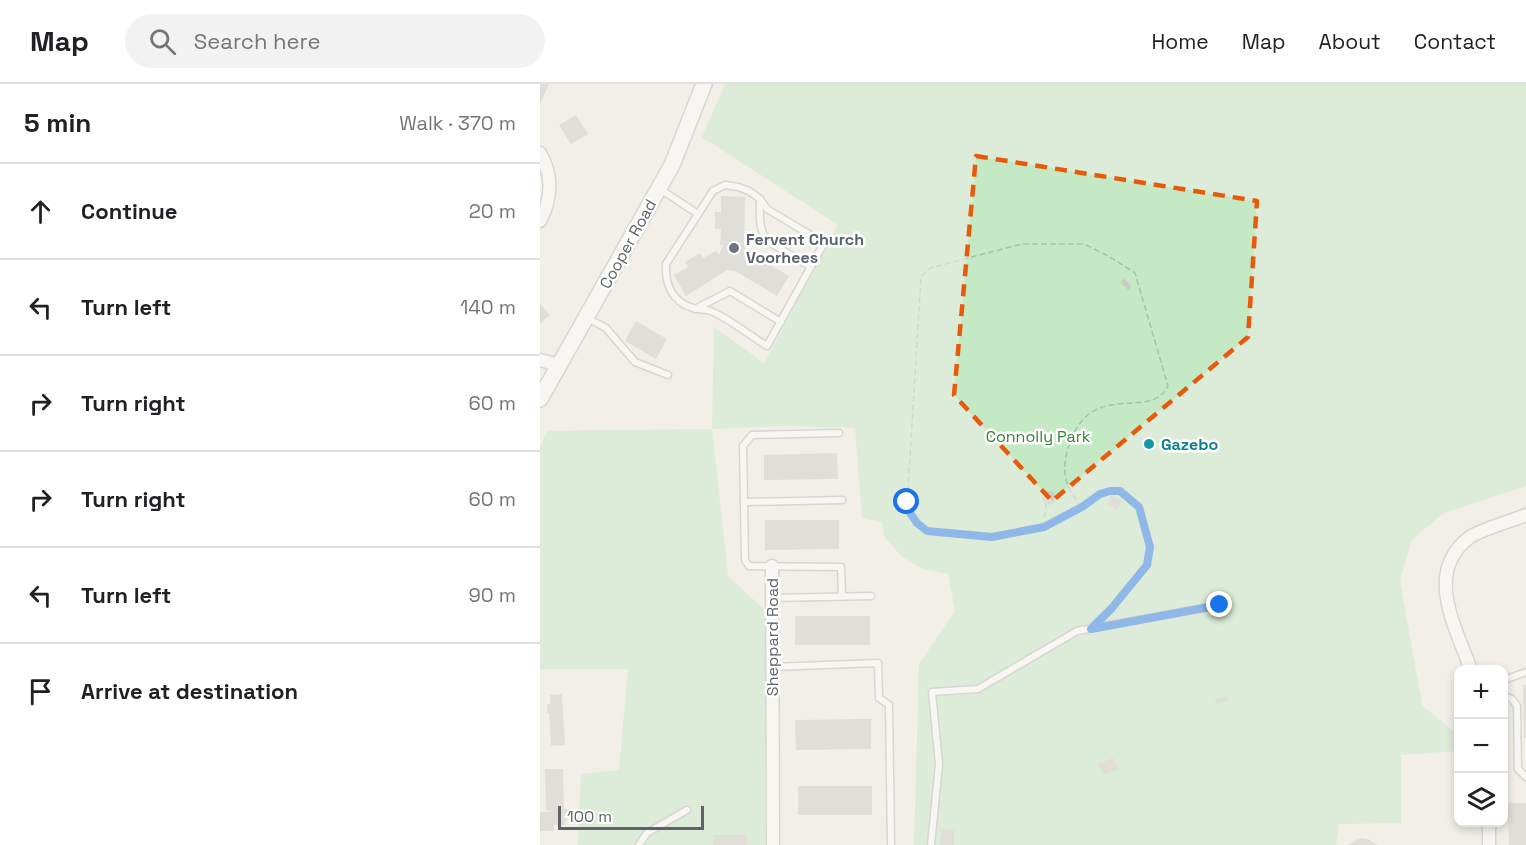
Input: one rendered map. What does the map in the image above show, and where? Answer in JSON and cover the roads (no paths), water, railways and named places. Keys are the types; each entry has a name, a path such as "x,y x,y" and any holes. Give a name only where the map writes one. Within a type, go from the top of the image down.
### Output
{"street":[{"name":"Cooper Road","path":"540,399 672,165 704,84"},
{"path":"540,153 549,172 550,184 549,200 540,221"},
{"path":"540,360 559,365"},
{"path":"1470,665 1447,604 1445,578 1448,566 1453,556 1470,536 1526,515"},
{"name":"Sheppard Road","path":"772,567 773,845"},
{"path":"1489,827 1489,845"}],"lane":[{"path":"725,186 738,187 760,199 767,209 824,243 767,346 710,310 695,309 684,305 668,287 665,276 666,264 714,191 725,186"},
{"path":"659,189 698,214"},
{"path":"760,199 760,230 763,236 767,241 812,267"},
{"path":"695,309 730,291 781,322"},
{"path":"586,318 606,328 635,362 668,375"},
{"name":"Sheppard Road","path":"772,567 749,566 745,560 743,446 752,435 839,434"},
{"path":"744,502 842,500"},
{"path":"772,567 841,567 842,596"},
{"path":"772,598 871,596"},
{"path":"931,845 939,764 932,692 978,689 1077,631 1220,605"},
{"path":"1091,629 1111,609"},
{"path":"772,667 878,663 879,698 889,705 891,845"},
{"path":"1508,678 1526,672"},
{"path":"1508,698 1512,699 1516,706 1518,769 1526,777"},
{"path":"639,845 647,833 687,810"}],"place":[{"name":"Fervent Church Voorhees","path":"734,248"},
{"name":"Gazebo","path":"1149,444"}],"park label":[{"name":"Connolly Park","path":"1038,436"}]}
